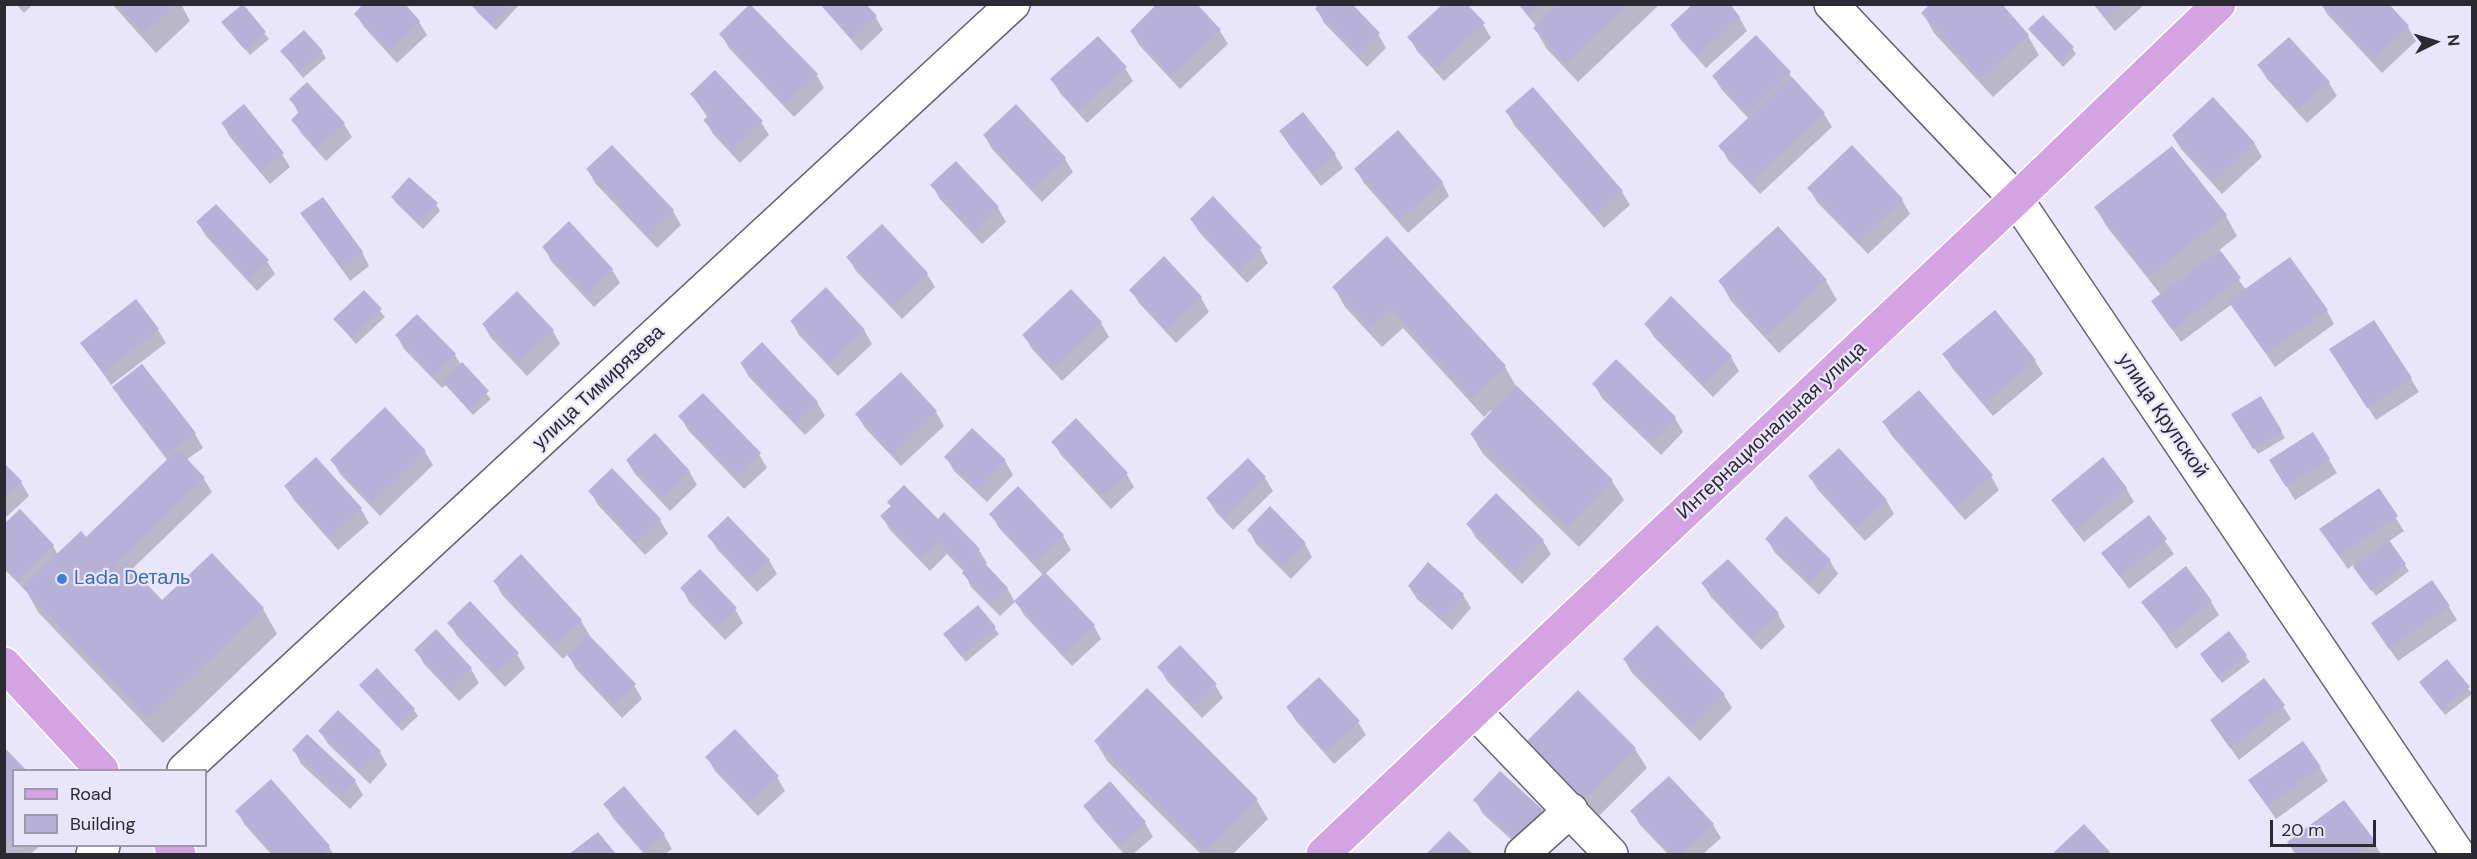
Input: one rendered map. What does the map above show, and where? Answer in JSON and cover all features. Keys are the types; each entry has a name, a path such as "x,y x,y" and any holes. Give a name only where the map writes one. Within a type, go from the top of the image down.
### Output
{"main road":[{"name":"Интернациональная улица","path":"1323,855 2219,4"},
{"path":"4,664 100,769"}],"street":[{"name":"улица Тимирязева","path":"186,769 1013,4"},
{"name":"улица Крупской","path":"1831,4 2016,199 2458,855"},
{"path":"1475,712 1571,810 1611,855"},
{"path":"1522,855 1571,810"}],"building":[{"path":"117,4 176,4 144,34"},
{"path":"243,4 266,32 245,50 221,22"},
{"path":"363,4 405,4 420,21 389,51 354,14"},
{"path":"470,4 511,4 491,25"},
{"path":"750,4 818,74 785,104 719,34"},
{"path":"820,4 866,4 877,16 852,39"},
{"path":"1157,4 1197,4 1221,30 1172,76 1130,31"},
{"path":"1319,4 1352,4 1380,33 1359,54 1315,9"},
{"path":"1443,4 1467,4 1485,23 1436,68 1407,37"},
{"path":"1519,4 1540,4 1529,15"},
{"path":"1557,4 1628,4 1566,64 1533,28"},
{"path":"1693,4 1730,4 1740,17 1697,56 1670,25"},
{"path":"1930,4 2002,4 2029,35 1981,79 1921,13"},
{"path":"2095,4 2122,4 2106,18"},
{"path":"2321,4 2389,4 2409,26 2374,60"},
{"path":"2043,15 2074,47 2059,62 2028,29"},
{"path":"304,30 323,51 299,72 280,51"},
{"path":"1756,35 1791,72 1747,114 1712,76"},
{"path":"1098,36 1127,67 1078,111 1050,79"},
{"path":"2289,37 2330,82 2298,110 2257,65"},
{"path":"715,70 763,121 732,150 703,120 709,115 690,94"},
{"path":"1792,77 1825,113 1751,182 1718,146"},
{"path":"307,82 345,123 317,148 291,120 300,111 289,99"},
{"path":"1533,87 1623,191 1595,215 1505,111"},
{"path":"2213,97 2255,143 2214,181 2172,135"},
{"path":"244,104 284,153 261,172 221,123"},
{"path":"1016,104 1066,158 1033,189 983,135"},
{"path":"1303,112 1336,154 1312,173 1279,131"},
{"path":"1398,130 1443,182 1400,220 1354,169"},
{"path":"612,145 674,210 648,235 586,169"},
{"path":"1852,145 1903,199 1859,242 1807,188"},
{"path":"2172,146 2227,215 2149,277 2094,207"},
{"path":"956,161 999,207 974,231 930,185"},
{"path":"409,177 438,203 419,223 391,197"},
{"path":"1213,196 1262,248 1238,271 1190,219"},
{"path":"323,197 363,252 341,268 300,213"},
{"path":"216,204 269,260 249,279 196,222"},
{"path":"569,221 613,269 586,294 542,247"},
{"path":"882,224 928,273 893,307 846,257"},
{"path":"1778,226 1827,280 1767,335 1718,281"},
{"path":"1387,236 1506,366 1472,398 1391,309 1370,328 1332,287"},
{"path":"2220,250 2241,278 2172,330 2151,301"},
{"path":"1164,256 1202,297 1167,330 1129,290"},
{"path":"2290,257 2328,310 2266,354 2228,301"},
{"path":"826,287 865,330 829,364 790,321"},
{"path":"1071,289 1102,322 1054,368 1022,335"},
{"path":"364,290 382,309 352,338 333,319"},
{"path":"517,291 554,330 518,363 482,324"},
{"path":"1671,296 1732,356 1705,384 1644,324"},
{"path":"136,299 159,329 103,373 80,343"},
{"path":"1995,310 2036,360 1984,404 1942,354"},
{"path":"417,314 456,354 433,376 395,335"},
{"path":"2374,320 2412,378 2367,408 2329,349"},
{"path":"762,342 818,402 796,423 740,363"},
{"path":"1616,359 1676,417 1652,442 1592,384"},
{"path":"462,362 489,391 469,410 442,381"},
{"path":"142,364 196,433 166,456 112,387"},
{"path":"901,372 937,411 893,454 855,414"},
{"path":"1516,385 1613,480 1567,528 1470,434"},
{"path":"1919,390 1993,475 1956,507 1882,422"},
{"path":"703,393 761,453 736,477 678,416"},
{"path":"2261,396 2282,431 2253,449 2231,414"},
{"path":"385,407 426,451 372,503 330,460"},
{"path":"1076,418 1128,473 1103,496 1051,442"},
{"path":"972,428 1006,460 978,490 944,457"},
{"path":"2313,432 2330,459 2286,487 2269,460"},
{"path":"655,433 690,471 661,498 626,460"},
{"path":"1839,448 1887,500 1856,528 1808,476"},
{"path":"178,449 205,478 114,566 118,570 126,562 162,600 212,553 264,608 148,719 22,587 81,531 86,537"},
{"path":"316,457 362,508 330,537 284,486"},
{"path":"2103,457 2127,488 2076,530 2051,500"},
{"path":"1248,458 1266,477 1225,517 1206,498"},
{"path":"4,463 22,481 4,498"},
{"path":"612,468 661,519 637,542 588,491"},
{"path":"904,485 938,519 944,512 980,549 975,553 1008,588 991,604 962,573 965,569 938,542 921,558 880,516 891,506 887,502"},
{"path":"1018,486 1064,535 1035,563 989,514"},
{"path":"2379,488 2398,516 2339,556 2319,529"},
{"path":"1496,493 1544,540 1514,571 1466,524"},
{"path":"1270,506 1306,543 1282,566 1247,530"},
{"path":"20,509 54,545 18,580 4,565 4,524"},
{"path":"2149,515 2167,539 2120,577 2101,553"},
{"path":"728,516 770,560 749,579 707,536"},
{"path":"1786,516 1831,560 1810,582 1765,539"},
{"path":"2389,540 2406,564 2371,591 2353,567"},
{"path":"521,554 582,620 554,646 493,581"},
{"path":"1728,559 1779,613 1752,638 1701,583"},
{"path":"1428,562 1464,594 1444,618 1408,586"},
{"path":"2186,566 2212,601 2168,636 2141,602"},
{"path":"700,569 737,608 717,627 680,588"},
{"path":"1045,572 1095,625 1064,654 1014,601"},
{"path":"2432,580 2450,606 2389,649 2371,623"},
{"path":"470,601 519,653 496,674 447,623"},
{"path":"978,605 996,627 961,656 943,634"},
{"path":"1657,625 1725,694 1691,728 1623,659"},
{"path":"436,629 472,668 451,689 414,650"},
{"path":"2229,631 2247,655 2218,678 2200,654"},
{"path":"588,634 636,684 613,705 567,655"},
{"path":"1180,645 1217,684 1194,706 1157,667"},
{"path":"2447,659 2470,687 2441,710 2419,682"},
{"path":"377,668 415,709 397,726 359,685"},
{"path":"1319,677 1360,721 1326,752 1286,707"},
{"path":"2264,678 2285,705 2230,748 2210,720"},
{"path":"1147,688 1258,799 1205,852 1094,741"},
{"path":"1578,690 1636,748 1582,802 1524,744"},
{"path":"338,710 381,751 361,771 318,731"},
{"path":"735,729 779,776 749,803 705,757"},
{"path":"307,734 356,780 342,796 292,750"},
{"path":"2303,741 2321,767 2267,806 2248,780"},
{"path":"4,747 25,769 12,769 12,841 4,847"},
{"path":"1500,771 1543,810 1516,840 1473,800"},
{"path":"1669,776 1714,824 1681,854 1671,854 1630,811"},
{"path":"271,779 330,846 320,854 274,854 235,811"},
{"path":"1110,781 1146,822 1120,846 1083,806"},
{"path":"624,786 665,834 644,852 603,804"},
{"path":"2344,800 2376,842 2359,854 2296,854 2287,842"},
{"path":"2084,824 2110,852 2108,854 2052,854"},
{"path":"1449,831 1473,854 1426,854"},
{"path":"598,832 616,854 569,854"}],"place":[{"name":"Lada Dеталь","path":"62,579"}]}
